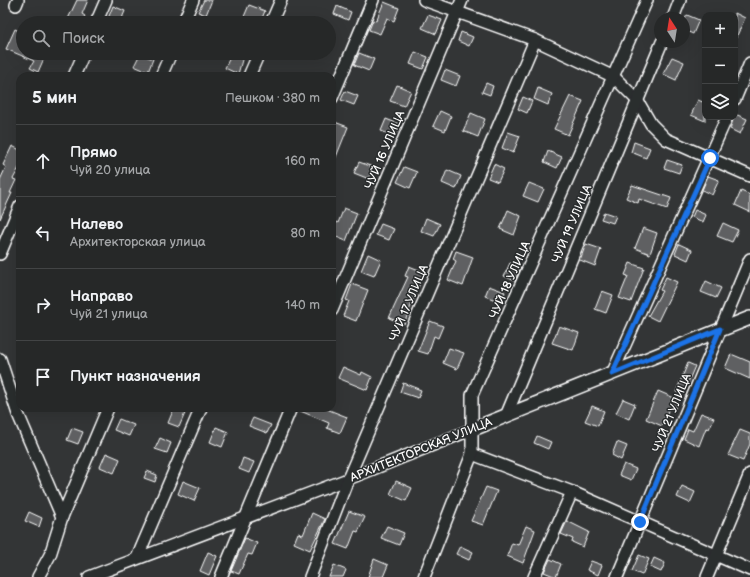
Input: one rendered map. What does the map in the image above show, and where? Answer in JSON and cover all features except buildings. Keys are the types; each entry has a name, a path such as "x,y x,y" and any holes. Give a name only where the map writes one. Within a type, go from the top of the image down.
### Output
{"street":[{"path":"99,16 106,0"},
{"path":"186,16 193,0"},
{"path":"274,16 281,0"},
{"path":"336,88 373,0"},
{"path":"424,0 535,40 614,77 637,100 651,124 666,139 750,176"},
{"name":"ЧУЙ 16 УЛИЦА","path":"336,300 462,0"},
{"name":"ЧУЙ 18 УЛИЦА","path":"424,577 472,454 472,395 647,0"},
{"path":"675,12 680,0"},
{"name":"ЧУЙ 17 УЛИЦА","path":"310,577 348,479 535,40"},
{"name":"ЧУЙ 19 УЛИЦА","path":"506,416 659,48"},
{"path":"76,72 81,60"},
{"path":"163,72 168,60"},
{"path":"251,72 256,60"},
{"path":"738,92 750,63"},
{"path":"612,374 726,120"},
{"path":"0,254 16,216"},
{"name":"ЧУЙ 21 УЛИЦА","path":"617,577 750,259"},
{"name":"АРХИТЕКТОРСКАЯ УЛИЦА","path":"89,577 348,479 750,318"},
{"path":"0,359 16,403"},
{"path":"19,412 62,517"},
{"path":"38,577 50,555 62,517 106,412"},
{"path":"137,558 199,412"},
{"path":"221,577 289,412"},
{"path":"472,454 572,492 750,570"},
{"path":"707,577 750,474"},
{"path":"534,577 572,492"}],"route":[{"path":"640,522 720,329 612,374 710,158"}]}
